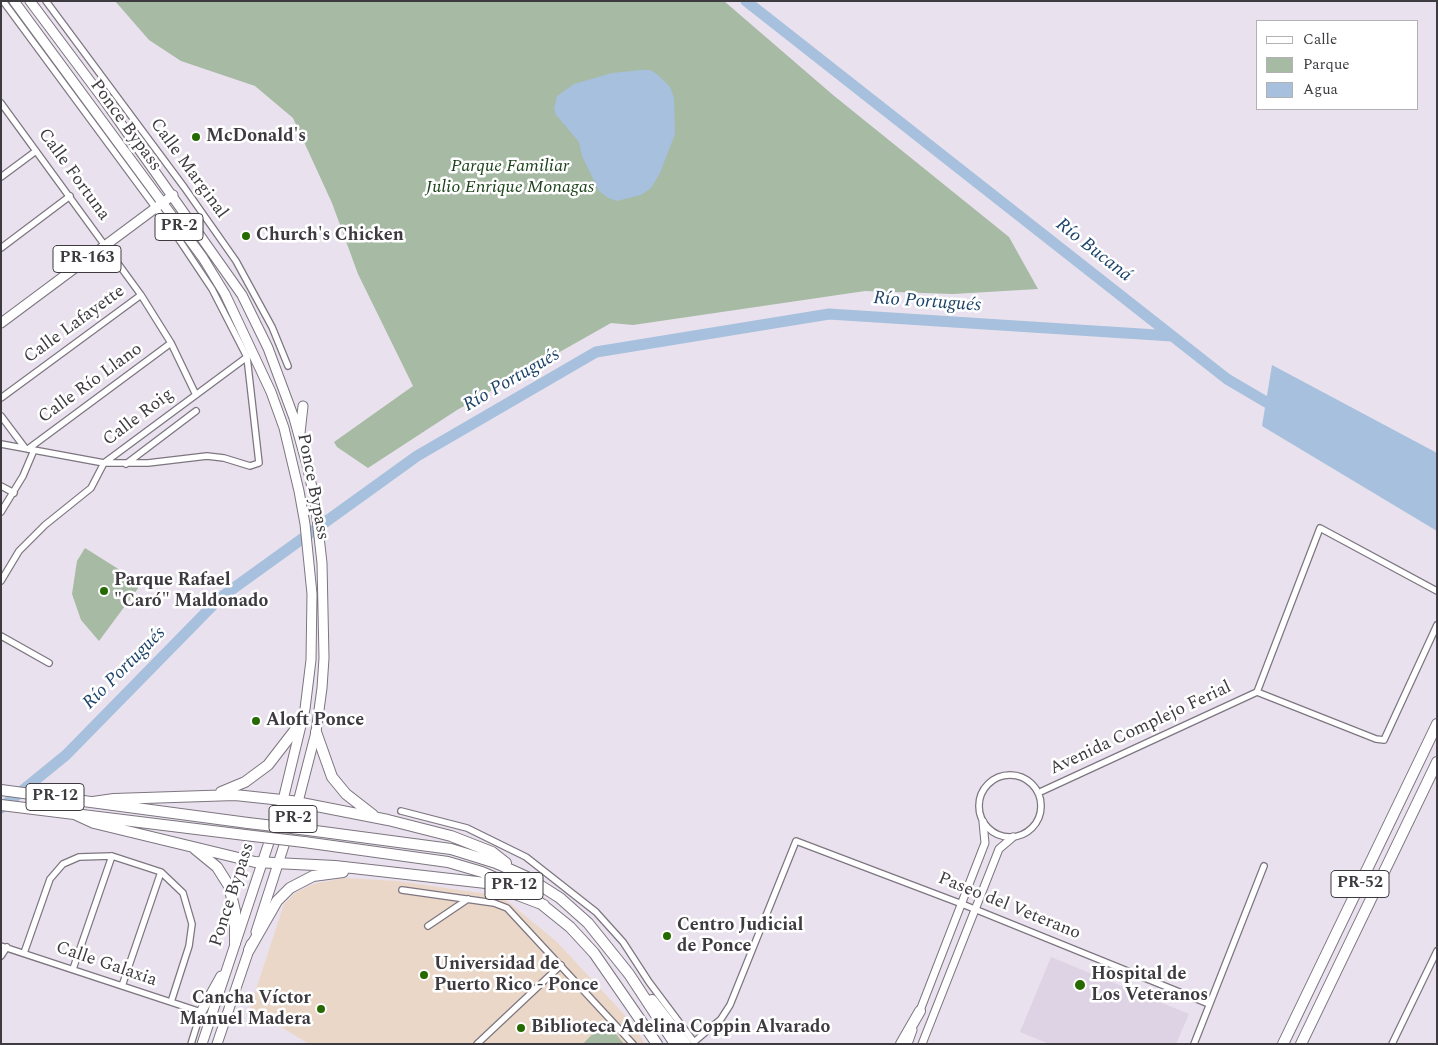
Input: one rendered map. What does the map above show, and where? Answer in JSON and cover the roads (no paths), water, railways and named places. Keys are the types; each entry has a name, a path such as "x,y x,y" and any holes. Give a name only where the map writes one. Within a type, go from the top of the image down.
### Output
{"highway":[{"path":"203,796 233,788 257,775 280,752 302,721"},
{"name":"PR-52","path":"1283,1044 1437,724"},
{"path":"316,732 332,777 346,794 376,817"},
{"name":"PR-52","path":"1302,1044 1437,762"},
{"name":"PR-12","path":"1,790 93,802 112,802 248,823 451,849 516,872 573,907 607,945 675,1044"},
{"path":"112,802 240,795 298,802 376,817 451,836 492,852 516,872"},
{"name":"PR-12","path":"1,805 70,812 97,819 304,842 448,862 468,867 510,883 544,905 570,926 594,953 657,1044"},
{"path":"97,819 190,846 261,862 372,870 486,883 544,905"},
{"path":"190,846 217,867 229,886 235,911 235,943"},
{"path":"249,950 277,901 295,884 323,874 372,870"},
{"path":"640,992 654,1002 690,1043"},
{"path":"901,1044 920,1011"}],"main road":[{"name":"Ponce Bypass","path":"14,1 158,206 203,258 225,294 253,349 271,392 297,478 305,524 312,594 311,660 302,721 283,800 202,1044"},
{"name":"Ponce Bypass","path":"30,1 173,195 239,289 268,348 300,438 308,470 318,528 323,585 323,666 316,732 298,802 279,863 217,1044"},
{"name":"PR-163","path":"1,323 173,195"},
{"path":"300,438 303,406"},
{"path":"201,1012 213,988 226,970"}],"street":[{"path":"1,444 104,463 126,464 207,456 224,458 250,466 259,463 247,357 212,289 158,206 3,1"},
{"name":"Calle Marginal","path":"46,1 184,187 236,261 272,326 288,366"},
{"name":"Calle Fortuna","path":"1,103 142,295 171,343 196,395"},
{"path":"1,177 36,151"},
{"path":"1,248 70,196"},
{"path":"239,289 248,283"},
{"name":"Calle Lafayette","path":"1,398 142,295"},
{"name":"Calle Río Llano","path":"29,449 171,343"},
{"name":"Calle Roig","path":"1,581 19,552 39,531 91,488 104,463 247,357"},
{"path":"126,464 196,412"},
{"path":"1,416 29,449"},
{"path":"1,512 14,493 29,449"},
{"path":"1,486 14,493"},
{"path":"1437,591 1320,528 1257,692 1376,740 1384,740 1437,625"},
{"path":"1,636 49,663"},
{"name":"Avenida Complejo Ferial","path":"1038,793 1257,692"},
{"path":"908,1044 986,843 979,810 981,796 989,784 998,777 1010,775 1021,777 1031,784 1038,793 1040,810 1036,821 1029,830 1013,837 999,849 922,1044"},
{"path":"401,811 467,828 526,857 596,912 623,942 690,1043"},
{"path":"983,822 996,834 1013,837"},
{"name":"Paseo del Veterano","path":"690,1043 721,1019 730,1005 796,841 975,909 1210,1004"},
{"path":"73,969 112,856"},
{"path":"24,953 50,879 63,864 79,857 112,856 161,872 182,893 192,924 189,946 171,1002"},
{"path":"1194,1044 1264,866"},
{"path":"122,986 161,872"},
{"path":"402,890 468,898 494,903 507,908 562,965 633,1044"},
{"path":"428,926 468,898"},
{"path":"1,956 4,946"},
{"name":"Calle Galaxia","path":"4,946 201,1012"},
{"path":"1392,1044 1437,951"},
{"path":"477,1044 562,965"},
{"path":"191,1044 201,1012"}],"water":[{"path":"651,70 670,87 674,98 675,134 660,173 651,188 641,195 617,201 608,198 599,191 582,156 579,142 556,115 554,109 557,96 574,84 612,73"},
{"path":"1272,365 1437,453 1437,531 1262,426"}],"waterway":[{"name":"Río Bucaná","path":"746,1 1227,379 1278,409"},
{"name":"Río Portugués","path":"1,808 66,755 220,598 417,456 596,352 829,314 1172,336"}],"place":[{"name":"McDonald's","path":"196,137"},
{"name":"Church's Chicken","path":"246,236"},
{"name":"Parque Rafael \"Caró\" Maldonado","path":"104,591"},
{"name":"Aloft Ponce","path":"256,721"},
{"name":"Centro Judicial de Ponce","path":"667,936"},
{"name":"Universidad de Puerto Rico - Ponce","path":"424,975"},
{"name":"Hospital de Los Veteranos","path":"1080,985"},
{"name":"Cancha Víctor Manuel Madera","path":"321,1009"},
{"name":"Biblioteca Adelina Coppin Alvarado","path":"521,1028"}],"park label":[{"name":"Parque Familiar Julio Enrique Monagas","path":"510,177"}]}
